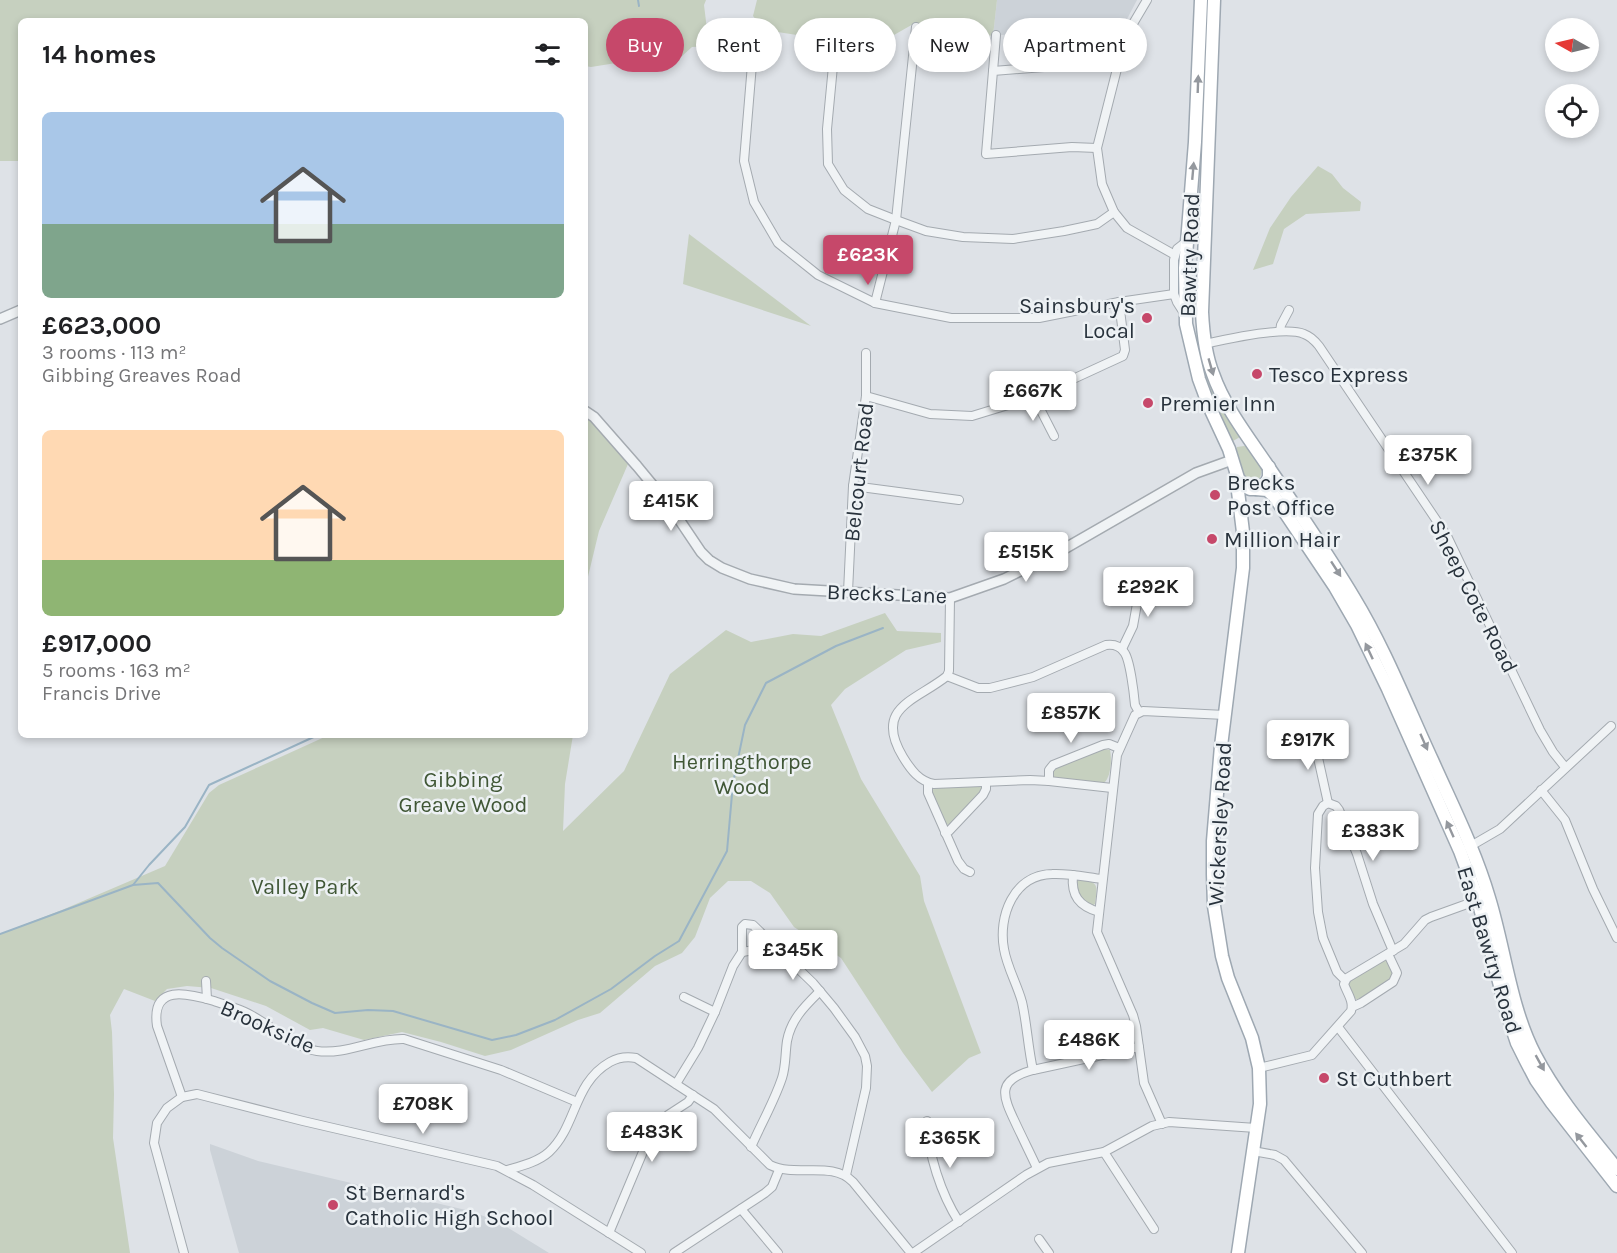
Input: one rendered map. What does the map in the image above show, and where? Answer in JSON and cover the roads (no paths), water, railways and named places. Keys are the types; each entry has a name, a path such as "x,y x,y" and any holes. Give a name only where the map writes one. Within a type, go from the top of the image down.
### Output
{"main road":[{"name":"Bawtry Road","path":"1202,0 1195,142 1186,241 1185,314 1188,337 1199,379 1231,455 1236,475"},
{"name":"Bawtry Road","path":"1214,0 1202,306 1205,344 1218,387 1269,467"},
{"path":"1186,241 1194,232 1200,233 1205,238"},
{"path":"1231,455 1248,437"},
{"name":"Wickersley Road","path":"1243,532 1247,503 1255,489 1266,483 1269,477 1269,467"},
{"name":"East Bawtry Road","path":"1269,467 1366,619 1399,687 1484,898 1518,1012 1534,1054 1572,1112 1617,1169"},
{"path":"1236,475 1244,486 1255,489"},
{"name":"Wickersley Road","path":"1236,475 1243,532 1243,577 1225,715 1214,841 1214,906 1228,978 1252,1038 1259,1068 1260,1104 1238,1253"},
{"name":"East Bawtry Road","path":"1255,489 1267,490 1274,496 1335,587 1357,625 1465,849"},
{"name":"East Bawtry Road","path":"1484,898 1502,998 1517,1043 1536,1080 1552,1103 1617,1186"}],"street":[{"path":"1136,18 1147,0"},
{"path":"986,154 996,35"},
{"path":"993,71 1003,70"},
{"path":"751,72 744,161 754,202 778,243 818,275 875,303 951,318 1039,318 1174,294"},
{"path":"832,72 827,129 828,164 844,190 868,209 926,231 963,237 1013,239 1097,224 1114,212"},
{"path":"875,303 896,220 911,72"},
{"path":"1116,72 1097,148 1102,184 1114,212 1127,228 1175,255"},
{"path":"975,155 1072,147 1097,148"},
{"path":"1185,314 1174,294 1175,255 1186,241"},
{"path":"866,396 930,414 972,416 1034,397 1123,356 1125,350 1119,302"},
{"path":"1280,331 1289,310"},
{"path":"0,319 18,311"},
{"name":"Sheep Cote Road","path":"1205,344 1280,331 1296,331 1313,339 1319,346 1447,536 1540,730 1565,767"},
{"name":"Belcourt Road","path":"848,592 853,486 866,396 866,353"},
{"path":"1034,397 1054,436"},
{"name":"Brecks Lane","path":"588,413 594,417 670,506 701,552 709,560 735,574 794,589 950,598 1004,579 1064,549 1196,472 1231,455"},
{"path":"853,486 959,500"},
{"path":"1122,649 1133,626 1142,576"},
{"path":"1129,585 1140,587"},
{"path":"950,598 947,676 904,705 898,711 893,727 893,736 898,749 910,768 928,783 1049,781 1112,788"},
{"path":"947,676 978,688 990,688 1033,677 1106,645 1111,645 1122,649 1127,656 1135,705 1139,712"},
{"path":"1162,1124 1144,1083 1133,1015 1097,932 1117,754 1134,717 1139,712 1225,715"},
{"path":"1465,849 1500,829 1611,726"},
{"path":"1313,735 1328,803"},
{"path":"1049,781 1049,770 1053,765 1103,745 1109,744 1119,748"},
{"path":"945,833 983,795 986,782"},
{"path":"928,783 928,793 960,866 970,872"},
{"path":"1541,790 1565,820 1617,938"},
{"path":"1328,803 1339,810 1357,854 1397,973 1394,982 1352,1007"},
{"path":"1328,803 1318,814 1315,868 1318,912 1323,938 1337,972 1345,980"},
{"path":"1033,1070 1021,999 1004,952 1002,939 1007,906 1013,895 1027,882 1045,874 1102,879"},
{"path":"1073,875 1072,885 1075,895 1086,907 1099,912"},
{"path":"1259,1068 1312,1055 1351,1011 1351,1000 1344,984 1349,976 1404,944 1425,921 1484,898"},
{"path":"676,1084 698,1048 733,966 742,952 741,930 745,924 753,925 820,991 855,1037 865,1056 866,1088 846,1175"},
{"path":"742,952 778,948"},
{"path":"206,981 207,999"},
{"path":"751,1147 782,1080 789,1032 798,1014 820,991"},
{"name":"Brookside","path":"182,1097 157,1026 156,1016 157,1008 162,1000 175,993 207,999 249,1014 286,1037 315,1051 334,1051 387,1040 404,1039 501,1070 577,1102"},
{"path":"684,997 715,1012"},
{"path":"1338,1028 1512,1253"},
{"path":"1037,1168 1006,1102 1008,1084 1012,1079 1033,1070 1139,1047"},
{"path":"507,1170 540,1159 549,1152 568,1125 585,1086 596,1072 617,1058 627,1056 636,1058 724,1118 770,1165 780,1170 831,1171 846,1175 912,1253 1037,1168 1057,1160 1104,1152 1152,1126 1162,1124 1177,1122 1256,1128"},
{"path":"184,1253 154,1143 157,1123 162,1114 173,1102 190,1095 205,1095 507,1170 641,1253"},
{"path":"609,1233 653,1132 668,1115 688,1102 693,1095"},
{"path":"927,1121 935,1166 950,1206 959,1222"},
{"path":"1253,1151 1275,1155 1284,1160 1362,1253"},
{"path":"1104,1152 1154,1229"},
{"path":"674,1253 772,1187 780,1170"},
{"path":"741,1209 778,1253"},
{"path":"1039,1239 1049,1253"}],"waterway":[{"path":"638,0 639,6"},
{"path":"0,934 133,885 158,883 222,948 270,981 335,1013 368,1010 393,1011 492,1040 516,1035 555,1020 611,989 679,941 727,851 733,783 745,725 766,683 836,646 883,628"},
{"path":"133,885 185,827 209,785 311,738"}],"place":[{"name":"Sainsbury's Local","path":"1147,318"},
{"name":"Tesco Express","path":"1257,374"},
{"name":"Premier Inn","path":"1148,403"},
{"name":"Brecks Post Office","path":"1215,495"},
{"name":"Million Hair","path":"1212,539"},
{"name":"St Cuthbert","path":"1324,1078"},
{"name":"St Bernard's Catholic High School","path":"333,1205"}],"park label":[{"name":"Herringthorpe Wood","path":"742,774"},
{"name":"Gibbing Greave Wood","path":"463,792"},
{"name":"Valley Park","path":"305,886"}]}
